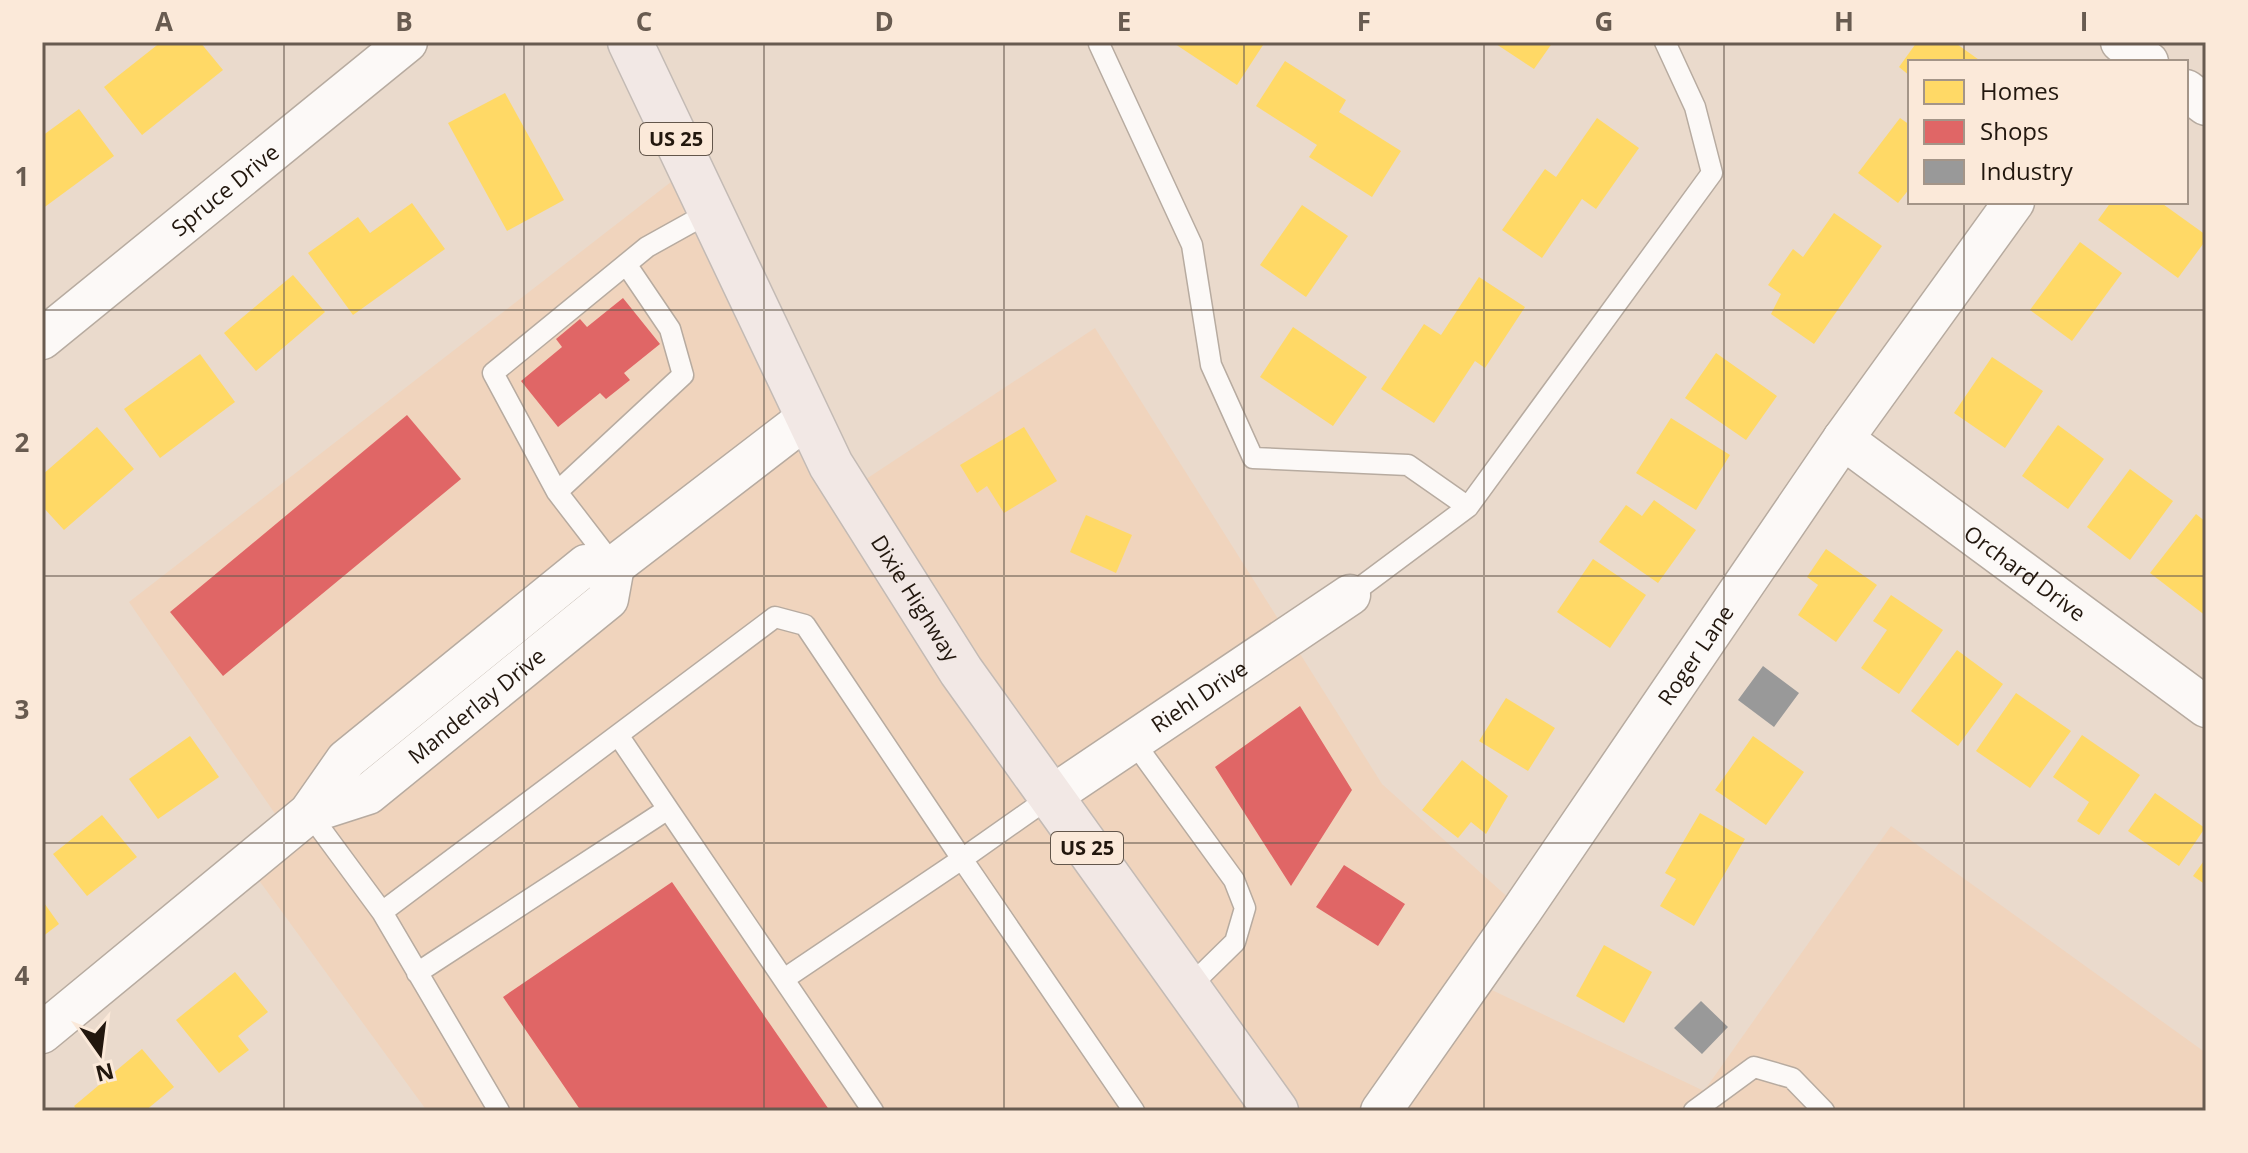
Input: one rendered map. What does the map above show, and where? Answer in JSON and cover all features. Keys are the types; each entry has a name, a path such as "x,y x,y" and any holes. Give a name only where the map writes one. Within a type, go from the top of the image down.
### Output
{"main road":[{"name":"Dixie Highway","path":"630,42 831,465 961,671 1276,1111"}],"street":[{"name":"Spruce Drive","path":"42,339 407,42"},
{"path":"2188,92 2206,105"},
{"name":"Roger Lane","path":"1381,1111 1843,439 2013,204"},
{"name":"Manderlay Drive","path":"42,1033 309,813 346,760 586,565 614,566 808,417"},
{"name":"Orchard Drive","path":"1843,439 2206,707"},
{"name":"Manderlay Drive","path":"309,813 368,794 534,660 608,599 614,566"},
{"name":"Riehl Drive","path":"1050,797 1350,595"}],"lane":[{"path":"1350,595 1468,507 1712,173 1695,107 1665,42"},
{"path":"1099,44 1192,245 1211,365 1253,458 1408,465 1468,507"},
{"path":"614,566 557,492 493,373 647,247 710,212"},
{"path":"557,492 683,375 670,329 626,264"},
{"path":"382,912 775,617 805,625 1134,1111"},
{"path":"512,627 534,660"},
{"path":"618,735 873,1111"},
{"path":"1133,741 1234,880 1245,908 1235,942 1188,988"},
{"path":"784,979 1050,797"},
{"path":"417,973 668,809"},
{"path":"309,813 382,912 499,1111"},
{"path":"1694,1111 1754,1067 1792,1078 1824,1111"}],"shaded area":[{"path":"689,168 848,491 1095,328 1382,784 1522,910 1473,981 1704,1091 1891,826 2206,1053 2206,1111 427,1111 247,864 287,831 129,602"}],"building: Homes":[{"path":"161,42 200,42 223,70 142,135 104,87"},
{"path":"1172,42 1265,42 1237,85"},
{"path":"1493,42 1553,42 1534,69"},
{"path":"1917,42 1954,42 1979,60 1908,60 1908,74 1899,67"},
{"path":"1285,61 1346,100 1339,112 1401,151 1372,197 1309,157 1317,145 1256,106"},
{"path":"505,93 564,200 507,231 448,123"},
{"path":"79,109 114,156 42,209 42,136"},
{"path":"1597,118 1639,148 1596,209 1582,199 1542,258 1502,230 1545,169 1556,177"},
{"path":"1900,118 1908,124 1908,190 1898,203 1858,173"},
{"path":"412,203 445,249 353,315 308,253 358,217 370,233"},
{"path":"2110,204 2163,204 2206,235 2206,240 2178,278 2098,220"},
{"path":"1302,205 1348,236 1306,297 1260,265"},
{"path":"1834,213 1882,246 1814,344 1771,314 1781,294 1768,285 1793,249 1803,257"},
{"path":"2080,242 2122,273 2072,341 2030,310"},
{"path":"293,275 325,312 256,371 224,333"},
{"path":"1479,277 1525,307 1485,368 1475,361 1434,423 1381,389 1424,324 1441,335"},
{"path":"1293,327 1367,377 1333,426 1260,377"},
{"path":"1716,353 1777,396 1746,440 1685,398"},
{"path":"200,354 235,402 160,458 124,409"},
{"path":"1992,357 2043,391 2005,448 1954,413"},
{"path":"1671,418 1730,455 1696,510 1636,473"},
{"path":"2058,425 2104,459 2068,509 2022,476"},
{"path":"97,427 134,469 64,530 42,506 42,475"},
{"path":"1024,427 1057,481 1004,513 987,486 977,493 960,465"},
{"path":"2130,469 2173,501 2130,560 2087,527"},
{"path":"1654,500 1696,530 1658,583 1599,542 1626,505 1642,516"},
{"path":"2196,514 2206,522 2206,616 2150,573"},
{"path":"1086,515 1132,535 1116,573 1070,552"},
{"path":"1826,549 1877,585 1836,642 1798,615 1818,585 1807,577"},
{"path":"1593,559 1646,595 1610,648 1557,612"},
{"path":"1891,595 1943,630 1899,694 1861,668 1887,630 1873,621"},
{"path":"1957,650 2003,684 1958,746 1911,711"},
{"path":"2016,693 2071,731 2030,788 1976,751"},
{"path":"1506,698 1555,728 1528,771 1479,741"},
{"path":"2082,735 2140,775 2099,835 2077,821 2089,802 2053,777"},
{"path":"190,736 219,777 158,819 129,779"},
{"path":"1753,736 1804,772 1766,825 1715,790"},
{"path":"1462,760 1508,796 1486,834 1471,822 1458,838 1422,810"},
{"path":"2155,793 2205,828 2179,866 2128,831"},
{"path":"1700,813 1745,839 1694,926 1660,906 1676,879 1665,873"},
{"path":"102,815 137,857 87,896 53,854"},
{"path":"2206,858 2206,885 2193,876"},
{"path":"42,900 59,924 42,937"},
{"path":"1604,945 1652,972 1624,1023 1576,996"},
{"path":"235,972 268,1012 238,1036 249,1050 219,1073 176,1020"},
{"path":"142,1049 174,1087 145,1111 78,1111 74,1106"}],"building: Shops":[{"path":"623,298 660,344 624,373 630,380 606,399 600,393 558,427 521,381 562,347 556,339 580,319 587,327"},
{"path":"407,415 461,479 223,676 170,612"},
{"path":"1300,706 1352,790 1291,886 1215,767"},
{"path":"1344,865 1405,904 1378,946 1316,907"},
{"path":"672,882 830,1111 581,1111 503,997"}],"building: Industry":[{"path":"1763,666 1799,693 1774,727 1738,700"},
{"path":"1701,1001 1728,1027 1702,1054 1674,1028"}]}
